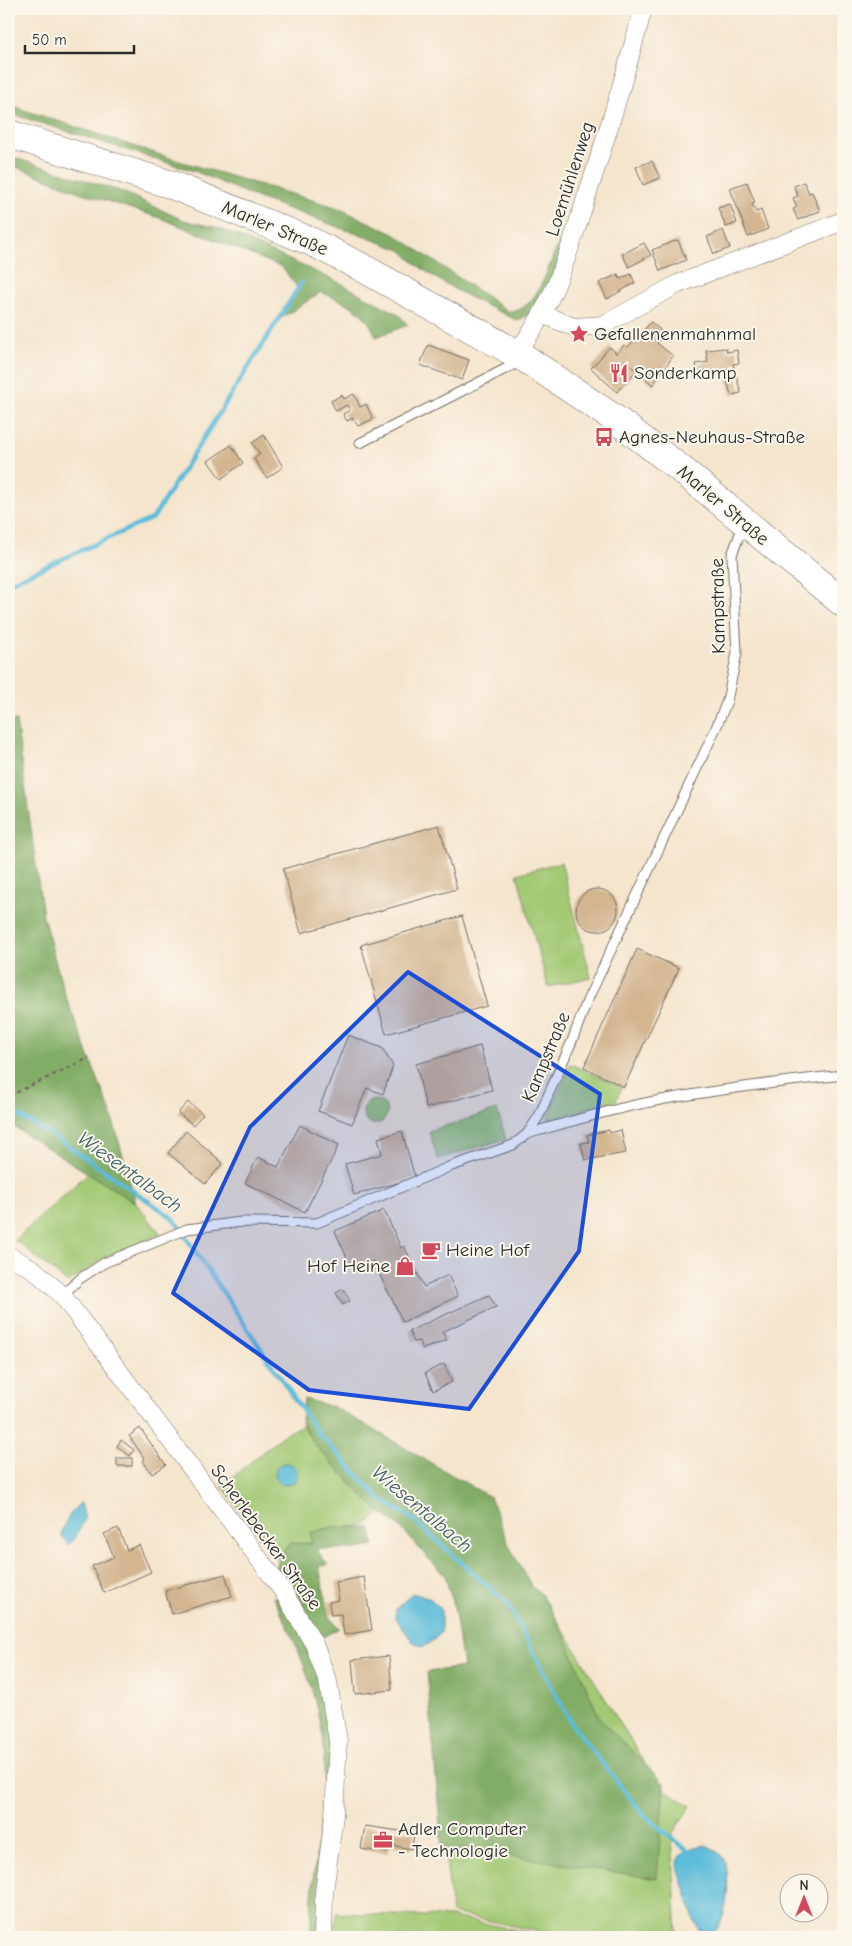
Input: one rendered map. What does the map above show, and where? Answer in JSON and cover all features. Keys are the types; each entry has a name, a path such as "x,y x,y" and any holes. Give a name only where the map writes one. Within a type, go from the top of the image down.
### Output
{"main road":[{"name":"Marler Straße","path":"9,134 172,185 310,241 361,267 521,356 618,421 843,603"}],"street":[{"name":"Loemühlenweg","path":"521,356 544,315 570,247 613,118 643,9"},
{"path":"544,315 574,327 603,325 678,284 843,221"},
{"name":"Scherlebecker Straße","path":"9,1256 33,1269 62,1295 283,1591 314,1644 328,1682 338,1741 334,1806 324,1892 323,1937"}],"lane":[{"path":"360,443 521,356"},
{"name":"Kampstraße","path":"62,1295 81,1278 104,1263 187,1229 242,1222 316,1223 449,1167 513,1145 527,1134 539,1116 572,1041 587,1001 727,701 737,653 732,556 736,539 745,523"},
{"path":"527,1134 597,1114 649,1102 752,1085 843,1075"}],"path":[{"path":"9,1096 89,1058"}],"highlighted area":[{"path":"408,972 600,1094 579,1251 469,1409 309,1390 173,1293 250,1127"}],"green space":[{"path":"9,105 179,161 336,207 394,234 508,311 526,306 533,298 558,246 572,225 541,306 518,321 426,272 401,250 250,195 197,172 9,113"},
{"path":"9,156 123,192 183,220 222,229 340,283 398,314 408,325 376,337 372,327 361,313 321,292 280,319 297,287 282,267 160,218 82,193 9,164"},
{"path":"16,720 43,916 64,992 111,1113 136,1203 9,1124 9,722"},
{"path":"561,862 591,977 548,987 517,874"},
{"path":"570,1064 622,1087 616,1101 547,1120"},
{"path":"375,1100 384,1103 387,1112 384,1121 375,1124 366,1121 363,1112 366,1103"},
{"path":"497,1110 506,1139 438,1159 429,1131"},
{"path":"88,1173 136,1203 161,1234 105,1257 68,1283 15,1240"},
{"path":"304,1399 334,1407 490,1497 510,1548 532,1587 542,1595 561,1628 600,1719 664,1783 657,1879 461,1848 460,1852 442,1849 427,1672 463,1667 454,1606 445,1576 398,1525 376,1509 317,1447 301,1423"},
{"path":"302,1425 317,1447 380,1513 364,1525 334,1527 311,1533 312,1543 277,1559 222,1486 282,1436"},
{"path":"332,1527 371,1528 374,1546 355,1549 316,1549 328,1565 319,1566 329,1617 339,1628 321,1638 299,1598 277,1571 277,1558 290,1543 312,1543 310,1533"},
{"path":"542,1595 650,1772 668,1792 691,1806 672,1834 677,1937 565,1937 452,1913 436,1771"},
{"path":"273,1597 280,1598 301,1629 317,1670 331,1728 319,1937 311,1937 311,1918 313,1879 324,1782 322,1734 311,1686 303,1663"},
{"path":"336,1913 453,1917 550,1937 336,1937"}],"water":[{"path":"286,1463 294,1466 297,1474 294,1482 286,1485 278,1482 275,1474 278,1466"},
{"path":"81,1503 85,1519 69,1545 61,1537 62,1533 71,1513"},
{"path":"412,1593 431,1599 441,1609 441,1633 423,1647 412,1641 395,1617 396,1609"},
{"path":"706,1845 722,1857 727,1876 728,1887 725,1909 719,1926 714,1932 699,1930 678,1867 678,1860 686,1851 694,1847"}],"building":[{"path":"652,161 660,178 643,185 636,167"},
{"path":"747,182 755,203 752,204 756,212 761,210 768,229 748,237 730,188"},
{"path":"804,182 809,193 812,192 820,211 798,220 793,209 797,207 793,198 798,196 794,186"},
{"path":"730,204 737,223 726,227 718,208"},
{"path":"723,230 730,248 714,254 707,237"},
{"path":"678,240 686,260 660,271 652,250"},
{"path":"644,243 651,255 629,267 622,254"},
{"path":"618,274 620,279 631,274 635,283 607,299 599,283"},
{"path":"651,322 665,334 657,343 673,356 653,385 630,365 636,371 617,392 591,368 610,347 617,354 624,345 627,348"},
{"path":"428,345 469,360 462,380 420,365"},
{"path":"726,348 727,352 737,350 739,363 733,364 741,393 731,395 724,369 698,375 696,364 708,362 706,350"},
{"path":"354,394 360,407 366,404 373,419 358,426 353,418 347,421 343,414 350,410 347,405 336,411 331,401 342,395 344,399"},
{"path":"264,435 283,467 267,478 254,459 260,454 252,443"},
{"path":"231,445 243,463 221,479 208,461"},
{"path":"439,825 457,889 301,933 283,869"},
{"path":"597,889 612,895 618,910 612,925 597,931 582,925 576,910 582,895"},
{"path":"462,916 487,1006 386,1034 361,945"},
{"path":"637,949 679,968 624,1087 584,1067"},
{"path":"348,1035 382,1048 393,1066 383,1094 367,1088 352,1124 318,1111"},
{"path":"480,1046 492,1090 426,1108 416,1064"},
{"path":"188,1102 203,1114 193,1125 178,1113"},
{"path":"300,1125 339,1145 305,1212 245,1183 258,1157 278,1167"},
{"path":"609,1130 610,1133 621,1130 626,1153 585,1160 581,1143 589,1142 587,1135"},
{"path":"186,1131 223,1163 205,1184 168,1153"},
{"path":"402,1131 415,1178 354,1195 345,1164 382,1154 378,1138"},
{"path":"384,1210 401,1248 404,1246 424,1287 448,1275 458,1296 403,1322 373,1261 352,1269 335,1231"},
{"path":"343,1289 350,1301 343,1305 336,1293"},
{"path":"489,1295 496,1307 442,1332 447,1340 423,1349 419,1341 414,1342 409,1331"},
{"path":"444,1364 452,1382 433,1391 425,1373"},
{"path":"140,1428 166,1465 152,1474 143,1461 145,1459 129,1436"},
{"path":"121,1440 134,1450 130,1456 117,1446"},
{"path":"117,1458 132,1458 132,1466 117,1466"},
{"path":"118,1528 127,1550 139,1545 151,1572 104,1593 92,1566 114,1557 104,1534"},
{"path":"225,1574 232,1596 172,1614 165,1591"},
{"path":"364,1577 372,1630 344,1635 341,1614 331,1615 329,1602 339,1600 336,1582"},
{"path":"389,1656 392,1690 355,1694 352,1660"},
{"path":"365,1826 414,1833 412,1849 389,1845 388,1853 361,1849"}],"waterway":[{"path":"9,583 153,518 302,282"},
{"name":"Wiesentalbach","path":"9,1110 58,1139 173,1218 317,1432 380,1499 411,1518 507,1603 574,1728 644,1815 687,1850"}],"place":[{"name":"Gefallenenmahnmal","path":"579,334"},
{"name":"Sonderkamp","path":"619,373"},
{"name":"Agnes-Neuhaus-Straße","path":"604,437"},
{"name":"Heine Hof","path":"431,1250"},
{"name":"Hof Heine","path":"405,1266"},
{"name":"Adler Computer - Technologie","path":"383,1840"}]}
